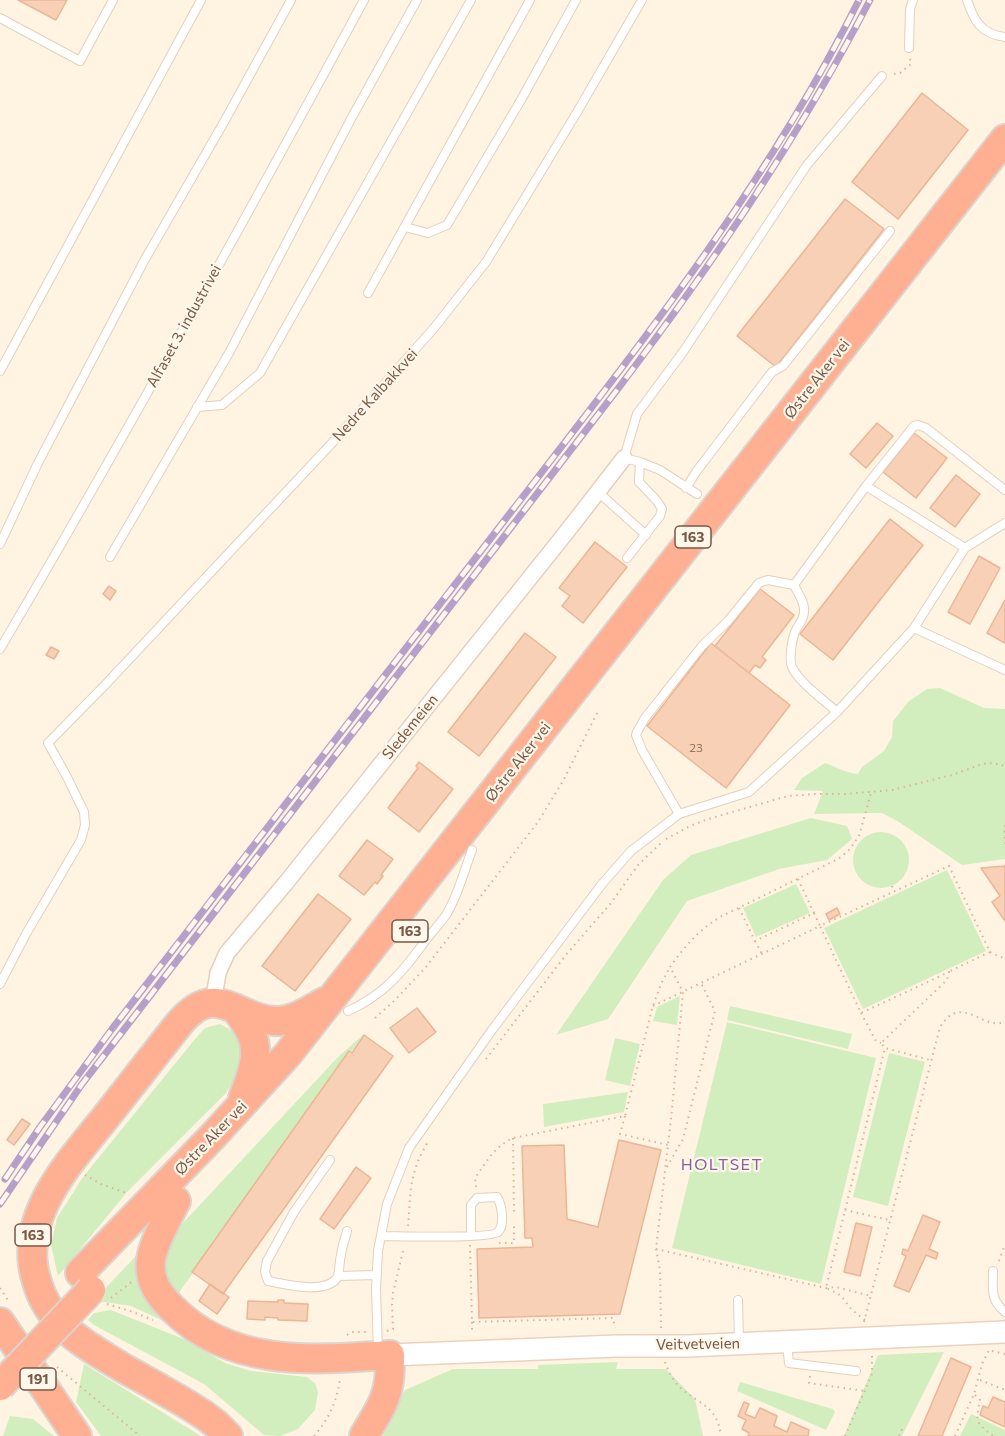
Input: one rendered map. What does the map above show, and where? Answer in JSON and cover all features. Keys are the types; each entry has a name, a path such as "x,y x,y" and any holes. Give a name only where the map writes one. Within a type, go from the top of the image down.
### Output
{"highway":[{"name":"Østre Aker vei","path":"0,1357 176,1201 278,1095 319,1048 342,1004 1005,139"},
{"name":"Østre Aker vei","path":"0,1386 86,1282 240,1107 288,1054 342,1004 472,850 1005,170"},
{"name":"163","path":"228,1436 204,1414 98,1353 67,1330 47,1306 35,1279 32,1241 39,1214 69,1164 185,1017 199,1006 224,1006 267,1020 295,1018 296,1021 342,1004"},
{"name":"163","path":"224,1006 252,1034 260,1063 240,1107"},
{"name":"163","path":"176,1201 151,1259 151,1277 167,1303 193,1326 229,1345 270,1356 307,1359 383,1349"},
{"name":"191","path":"6,1314 77,1436"},
{"path":"367,1431 372,1380 383,1349"}],"street":[{"name":"Sledemeien","path":"224,1006 218,973 227,953 285,884 624,458"},
{"name":"Veitvetveien","path":"383,1349 660,1346 787,1341 999,1338"}],"lane":[{"path":"0,18 80,61 113,0"},
{"path":"0,371 201,0"},
{"path":"0,544 38,463 144,261 291,0"},
{"name":"Alfaset 3. industrivei","path":"0,649 259,195 364,0"},
{"path":"110,557 229,353 321,175 417,0"},
{"path":"198,407 222,405 260,373 471,0"},
{"path":"368,294 530,0"},
{"path":"405,227 428,233 447,225 521,100 576,0"},
{"name":"Nedre Kalbakkvei","path":"0,984 26,934 81,840 85,825 84,812 48,743 333,442 447,312 486,262 642,0"},
{"path":"909,48 910,9 913,0"},
{"path":"967,0 978,24 986,31 1005,37"},
{"path":"697,494 660,470 624,458 637,414 683,352 807,165 882,76"},
{"path":"686,488 772,372 783,366 890,231"},
{"path":"794,585 866,486 914,426 926,428 1005,490"},
{"path":"627,558 660,516 662,509 639,482 640,462"},
{"path":"866,486 965,548"},
{"path":"598,492 646,535"},
{"path":"383,1349 377,1275 378,1251 387,1204 409,1148 492,1030 602,884 631,851 680,814 749,792 837,712 914,628 965,548 1005,523"},
{"path":"680,814 642,750 637,732 645,718 702,646 728,621 759,583 768,580 794,585"},
{"path":"794,585 804,612 802,622 796,630 791,667 799,678 837,712"},
{"path":"914,628 1005,670"},
{"path":"330,1160 294,1212 267,1261 265,1272 268,1281 309,1287 325,1286 336,1280 347,1231"},
{"path":"381,1236 471,1240 492,1236 502,1226 500,1202 497,1197 477,1198 471,1205 471,1240"},
{"path":"993,1271 995,1302 1005,1312"},
{"path":"338,1276 377,1275"},
{"path":"738,1300 739,1344"},
{"path":"787,1341 789,1363 856,1371"}],"path":[{"path":"882,76 900,73 911,64 909,48"},
{"path":"375,1018 418,977 528,836 570,768 598,709"},
{"path":"485,1060 554,970 611,903 638,865 666,839 688,826 782,798 802,795 871,793 917,785 982,764 993,763 1005,766"},
{"path":"668,1145 620,1134 653,1006 670,967 688,943 714,921 838,859 849,850 859,836 871,793"},
{"path":"1005,825 1005,844"},
{"path":"653,1006 949,866 990,952 1005,959"},
{"path":"798,879 876,1041 885,1048 930,1060"},
{"path":"892,886 894,891"},
{"path":"739,908 762,955"},
{"path":"755,941 813,914"},
{"path":"435,946 440,949"},
{"path":"861,1013 990,952"},
{"path":"670,967 683,992 656,1249 660,1270 660,1346 670,1375 682,1389 708,1407 717,1420 721,1436"},
{"path":"881,1043 947,980 949,972"},
{"path":"665,1170 682,1139 715,1011 701,983"},
{"path":"863,1326 939,1027 946,1019 962,1012 995,1024 1005,1022"},
{"path":"826,1288 885,1048"},
{"path":"477,1198 475,1178 502,1143 513,1138 625,1116"},
{"path":"492,1244 514,1243 513,1138"},
{"path":"383,1349 406,1236 415,1170 430,1139"},
{"path":"79,1171 101,1184 131,1196"},
{"path":"845,1210 890,1220"},
{"path":"471,1240 472,1339"},
{"path":"993,1271 1005,1244"},
{"path":"656,1249 826,1288 842,1297 852,1310 865,1320"},
{"path":"136,1279 104,1304 157,1322"},
{"path":"826,1288 836,1287 871,1296"},
{"path":"0,1288 6,1314"},
{"path":"472,1322 613,1318 616,1334"},
{"path":"955,1436 974,1394 982,1364 999,1338"},
{"path":"845,1436 872,1374 872,1350"},
{"path":"989,1351 1005,1354"},
{"path":"52,1362 140,1436"},
{"path":"812,1366 809,1383 865,1391"},
{"path":"314,1436 333,1409 341,1375"},
{"path":"979,1380 1005,1390"},
{"path":"974,1394 980,1400 976,1413 978,1421 993,1436"},
{"path":"899,1436 903,1427"}],"green space":[{"path":"940,688 984,708 1005,709 1005,859 962,865 882,813 814,814 823,791 794,790 802,778 825,763 858,774 862,767 884,751 892,737 893,721 909,701 927,689"},
{"path":"811,818 847,826 852,839 827,860 779,869 687,901 608,1019 556,1035 663,880 691,855"},
{"path":"881,832 892,834 901,840 907,849 909,860 907,871 901,880 892,886 881,888 870,886 861,880 855,871 853,860 855,849 861,840 870,834"},
{"path":"947,870 986,951 863,1009 824,928"},
{"path":"796,884 810,913 756,937 743,908"},
{"path":"680,996 677,1025 653,1021 657,1007"},
{"path":"730,1006 852,1034 848,1049 727,1020"},
{"path":"727,1022 876,1058 821,1284 672,1248"},
{"path":"220,1024 236,1035 242,1050 238,1073 230,1087 128,1191 58,1276 51,1245 57,1218 83,1177 195,1039 205,1028"},
{"path":"364,1034 178,1294 167,1284 162,1268 165,1252 183,1223 338,1057"},
{"path":"615,1038 640,1044 630,1086 605,1080"},
{"path":"889,1053 925,1062 888,1206 853,1197"},
{"path":"628,1092 624,1112 544,1127 543,1104"},
{"path":"153,1238 177,1327 131,1306 98,1301 96,1298"},
{"path":"111,1310 186,1340 225,1363 251,1371 307,1377 315,1383 318,1392 315,1410 298,1429 280,1436 264,1435 204,1384 88,1320 94,1313"},
{"path":"944,1352 902,1436 844,1436 878,1355"},
{"path":"618,1362 616,1369 666,1369 695,1399 703,1436 383,1436 405,1390 453,1369 538,1369 538,1365"},
{"path":"84,1364 201,1436 101,1436 76,1402"},
{"path":"740,1382 833,1409 835,1412 826,1430 737,1391"},
{"path":"971,1414 1005,1430 1005,1436 960,1436"},
{"path":"10,1416 33,1419 54,1436 3,1436"}],"building":[{"path":"18,0 67,0 56,20"},
{"path":"922,93 968,130 898,219 852,182"},
{"path":"845,199 884,229 776,367 737,336"},
{"path":"877,423 893,436 866,468 850,454"},
{"path":"914,433 947,458 916,498 883,472"},
{"path":"956,475 980,494 955,527 930,508"},
{"path":"890,519 923,545 833,660 800,634"},
{"path":"595,542 627,567 583,623 562,606 570,596 559,588"},
{"path":"979,556 1000,568 970,624 948,612"},
{"path":"109,586 116,591 110,600 103,594"},
{"path":"760,589 794,615 762,657 766,660 760,668 755,665 749,673 715,646"},
{"path":"1005,600 1005,643 987,633"},
{"path":"525,633 556,657 479,756 448,732"},
{"path":"711,643 790,705 726,788 647,726"},
{"path":"51,647 59,651 54,659 46,655"},
{"path":"419,762 453,789 419,832 388,808 418,768 416,766"},
{"path":"367,840 393,859 377,884 375,882 364,895 339,876"},
{"path":"1005,866 1005,921 992,902 1000,896 981,868"},
{"path":"318,894 351,919 295,991 262,966"},
{"path":"837,908 840,914 829,920 826,914"},
{"path":"417,1008 436,1032 409,1053 390,1028"},
{"path":"364,1035 393,1056 223,1294 192,1272 349,1051 352,1053"},
{"path":"22,1119 30,1124 14,1145 7,1140"},
{"path":"619,1140 661,1150 620,1314 479,1318 477,1249 533,1247 532,1238 525,1238 522,1146 564,1145 567,1219 598,1227"},
{"path":"356,1167 371,1178 334,1229 320,1219"},
{"path":"923,1215 940,1222 929,1249 938,1253 936,1259 926,1255 909,1292 894,1286 906,1256 902,1254 903,1249 908,1251"},
{"path":"856,1223 872,1227 860,1276 844,1272"},
{"path":"210,1284 229,1297 217,1314 199,1301"},
{"path":"278,1300 284,1300 284,1303 308,1304 307,1321 265,1317 265,1320 247,1319 248,1301 278,1302"},
{"path":"951,1358 971,1367 942,1436 918,1436"},
{"path":"993,1397 1005,1402 1005,1427 980,1415 983,1406 988,1408"},
{"path":"744,1402 749,1404 745,1414 755,1418 760,1408 777,1416 774,1426 787,1432 791,1422 809,1430 808,1436 748,1436 749,1433 742,1429 746,1420 738,1416"}],"railway":[{"path":"5,1179 112,1029 558,451 698,264 784,135 859,0"},
{"path":"0,1204 82,1084 617,390 686,296 783,152 870,0"}],"district":[{"name":"HOLTSET","path":"722,1165"}]}
